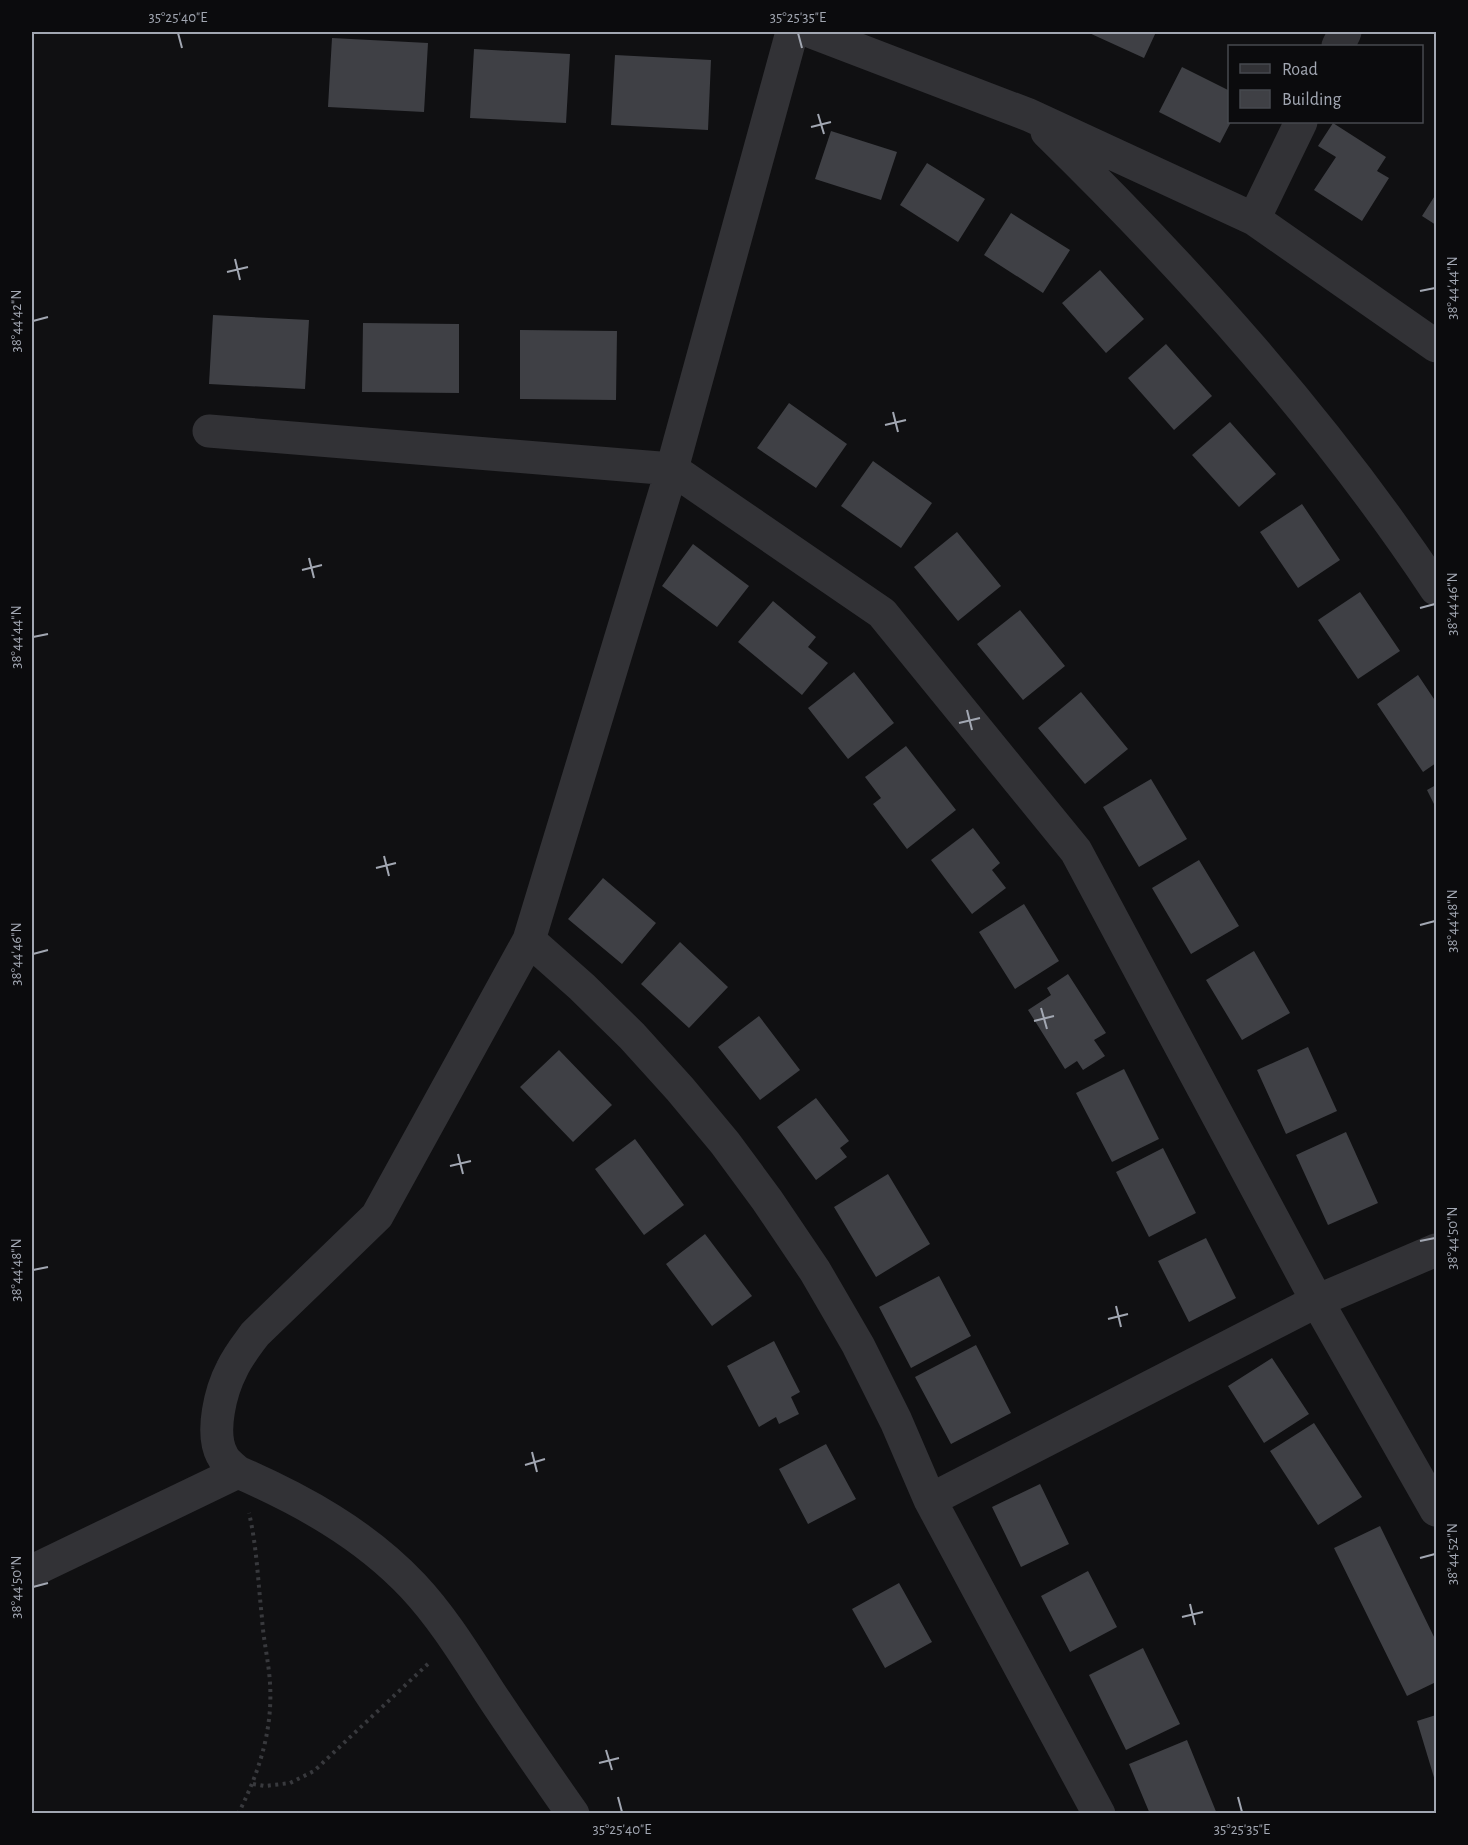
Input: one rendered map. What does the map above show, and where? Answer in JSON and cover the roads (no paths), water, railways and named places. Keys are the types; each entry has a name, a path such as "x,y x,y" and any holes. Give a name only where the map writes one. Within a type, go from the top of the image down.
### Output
{"street":[{"path":"573,1814 532,1757 435,1611 412,1584 368,1545 309,1506 237,1472 222,1455 217,1436 219,1407 231,1369 255,1334 377,1216 529,940 672,469 792,32"},
{"path":"812,32 1029,115 1254,219 1437,346"},
{"path":"1029,115 1179,266 1249,345 1310,417 1437,589"},
{"path":"1254,219 1301,123"},
{"path":"209,430 672,469 882,613 1076,850 1317,1301 1437,1510"},
{"path":"529,940 632,1036 680,1089 767,1200 815,1271 858,1345 896,1421 930,1500 1099,1814"},
{"path":"930,1500 1317,1301 1437,1250"},
{"path":"32,1571 237,1472"}]}
